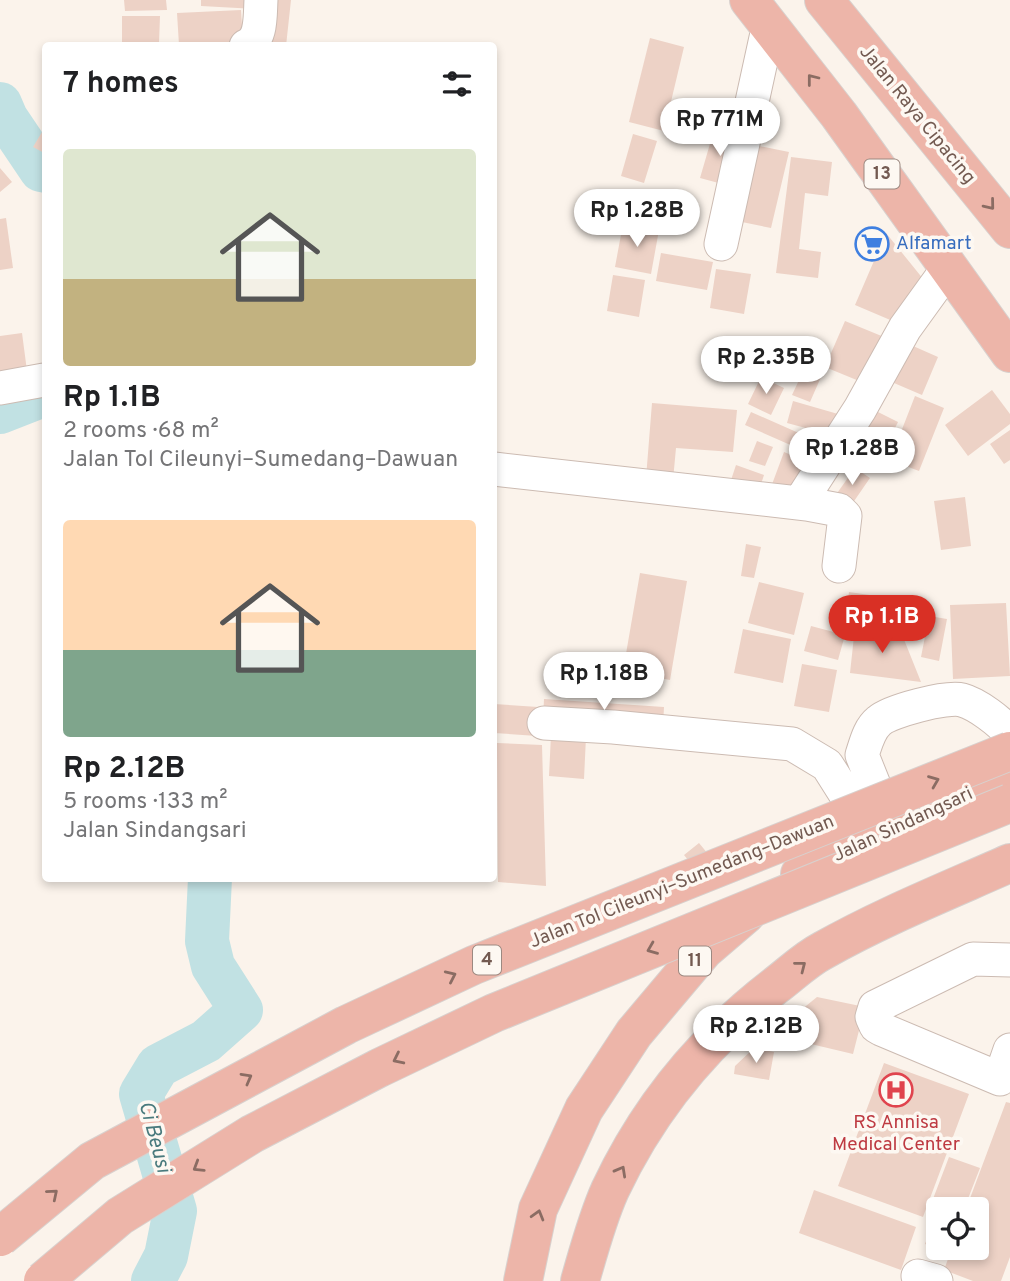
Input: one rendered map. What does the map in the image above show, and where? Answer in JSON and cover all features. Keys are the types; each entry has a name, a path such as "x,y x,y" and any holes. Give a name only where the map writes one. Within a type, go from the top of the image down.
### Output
{"highway":[{"name":"Jalan Raya Cipacing","path":"824,0 1010,229"},
{"name":"13","path":"759,12 839,115 1010,353"},
{"path":"839,115 876,146 910,182 1010,309"},
{"name":"Jalan Tol Cileunyi–Sumedang–Dawuan","path":"0,1237 92,1161 346,1025 474,965 1010,751"},
{"name":"Jalan Sindangsari","path":"523,1281 538,1209 584,1109 634,1033 704,950 779,885 881,831 1010,777"},
{"path":"43,1281 120,1216 252,1134 379,1068 494,1013 1010,803"},
{"path":"580,1281 610,1190 661,1101 702,1052 750,1006 819,952 878,922 1010,863"}],"street":[{"path":"252,42 257,37 261,0"},
{"path":"721,244 759,12"},
{"path":"807,504 804,496 808,486 860,409 905,328 949,267"},
{"path":"0,388 42,380"},
{"path":"497,469 807,504 839,510 845,516 839,566"},
{"path":"881,831 862,755 869,734 880,720 942,701 961,700 1002,723 1010,734"},
{"path":"544,723 792,744 827,765 881,831"},
{"path":"1007,1071 943,1056 881,1029 874,1022 872,1012 875,1007 973,959 1010,960"}],"building":[{"path":"124,0 166,0 167,10 125,11"},
{"path":"201,0 257,0 256,9 201,6"},
{"path":"268,0 291,0 286,42 264,42"},
{"path":"241,10 243,42 179,42 177,13"},
{"path":"122,16 160,16 159,42 122,42"},
{"path":"650,38 684,47 664,131 629,122"},
{"path":"714,130 739,137 726,185 700,178"},
{"path":"42,132 42,152 33,147"},
{"path":"633,134 657,141 644,183 621,176"},
{"path":"754,145 789,152 771,228 737,221"},
{"path":"791,157 832,162 828,196 805,193 799,249 821,252 818,278 776,273"},
{"path":"0,168 12,182 0,192"},
{"path":"6,218 13,268 0,270 0,219"},
{"path":"623,224 659,230 651,274 615,267"},
{"path":"886,233 924,280 895,322 855,305"},
{"path":"661,253 713,262 707,290 656,281"},
{"path":"716,269 751,274 744,314 710,308"},
{"path":"613,275 645,280 639,317 607,311"},
{"path":"845,321 884,337 864,383 825,367"},
{"path":"22,333 27,371 0,374 0,336"},
{"path":"904,342 938,357 922,395 887,380"},
{"path":"808,361 825,368 810,402 792,395"},
{"path":"761,377 784,388 771,415 748,404"},
{"path":"992,390 1010,414 1010,424 968,456 945,425"},
{"path":"915,396 944,408 919,471 890,460"},
{"path":"793,401 838,414 832,435 787,423"},
{"path":"652,403 737,410 733,452 676,448 673,480 646,478"},
{"path":"872,409 898,422 874,471 848,458"},
{"path":"751,412 801,434 795,447 745,425"},
{"path":"1010,430 1010,460 1004,464 990,444"},
{"path":"757,441 773,447 765,466 749,461"},
{"path":"784,452 804,460 790,494 771,487"},
{"path":"736,465 764,475 758,493 730,483"},
{"path":"855,468 870,478 850,507 835,496"},
{"path":"965,497 971,546 941,550 934,501"},
{"path":"746,544 761,547 754,578 741,576"},
{"path":"640,573 687,581 670,680 623,671"},
{"path":"759,582 804,593 794,635 748,623"},
{"path":"849,592 897,599 893,628 845,621"},
{"path":"1006,603 1010,676 953,679 950,605"},
{"path":"929,616 947,619 939,661 921,657"},
{"path":"811,626 845,635 838,660 804,651"},
{"path":"855,627 901,632 921,682 850,673"},
{"path":"743,629 791,639 783,683 734,673"},
{"path":"802,664 837,670 829,712 794,706"},
{"path":"544,699 664,707 663,726 543,718"},
{"path":"497,704 538,707 537,736 497,733"},
{"path":"551,735 586,737 584,779 549,776"},
{"path":"497,743 542,745 546,886 498,882"},
{"path":"699,843 713,860 697,871 684,855"},
{"path":"817,997 865,1007 853,1054 794,1040 801,1010"},
{"path":"754,1048 774,1052 769,1080 734,1074 735,1066"},
{"path":"884,1063 969,1094 930,1197 926,1197 923,1217 838,1186"},
{"path":"1006,1102 1010,1103 1010,1257 1001,1281 973,1281 944,1270 948,1260 989,1260 989,1197 970,1197"},
{"path":"949,1157 980,1168 969,1197 934,1197"},
{"path":"814,1190 916,1227 901,1270 799,1233"}],"waterway":[{"path":"0,104 6,118 42,170"},
{"path":"0,412 42,396"},
{"name":"Ci Beusi","path":"153,1281 166,1256 175,1211 141,1094 158,1066 206,1041 241,1010 213,966 207,941 210,882"}],"place":[{"name":"Alfamart","path":"872,244"},
{"name":"RS Annisa Medical Center","path":"896,1090"}]}
